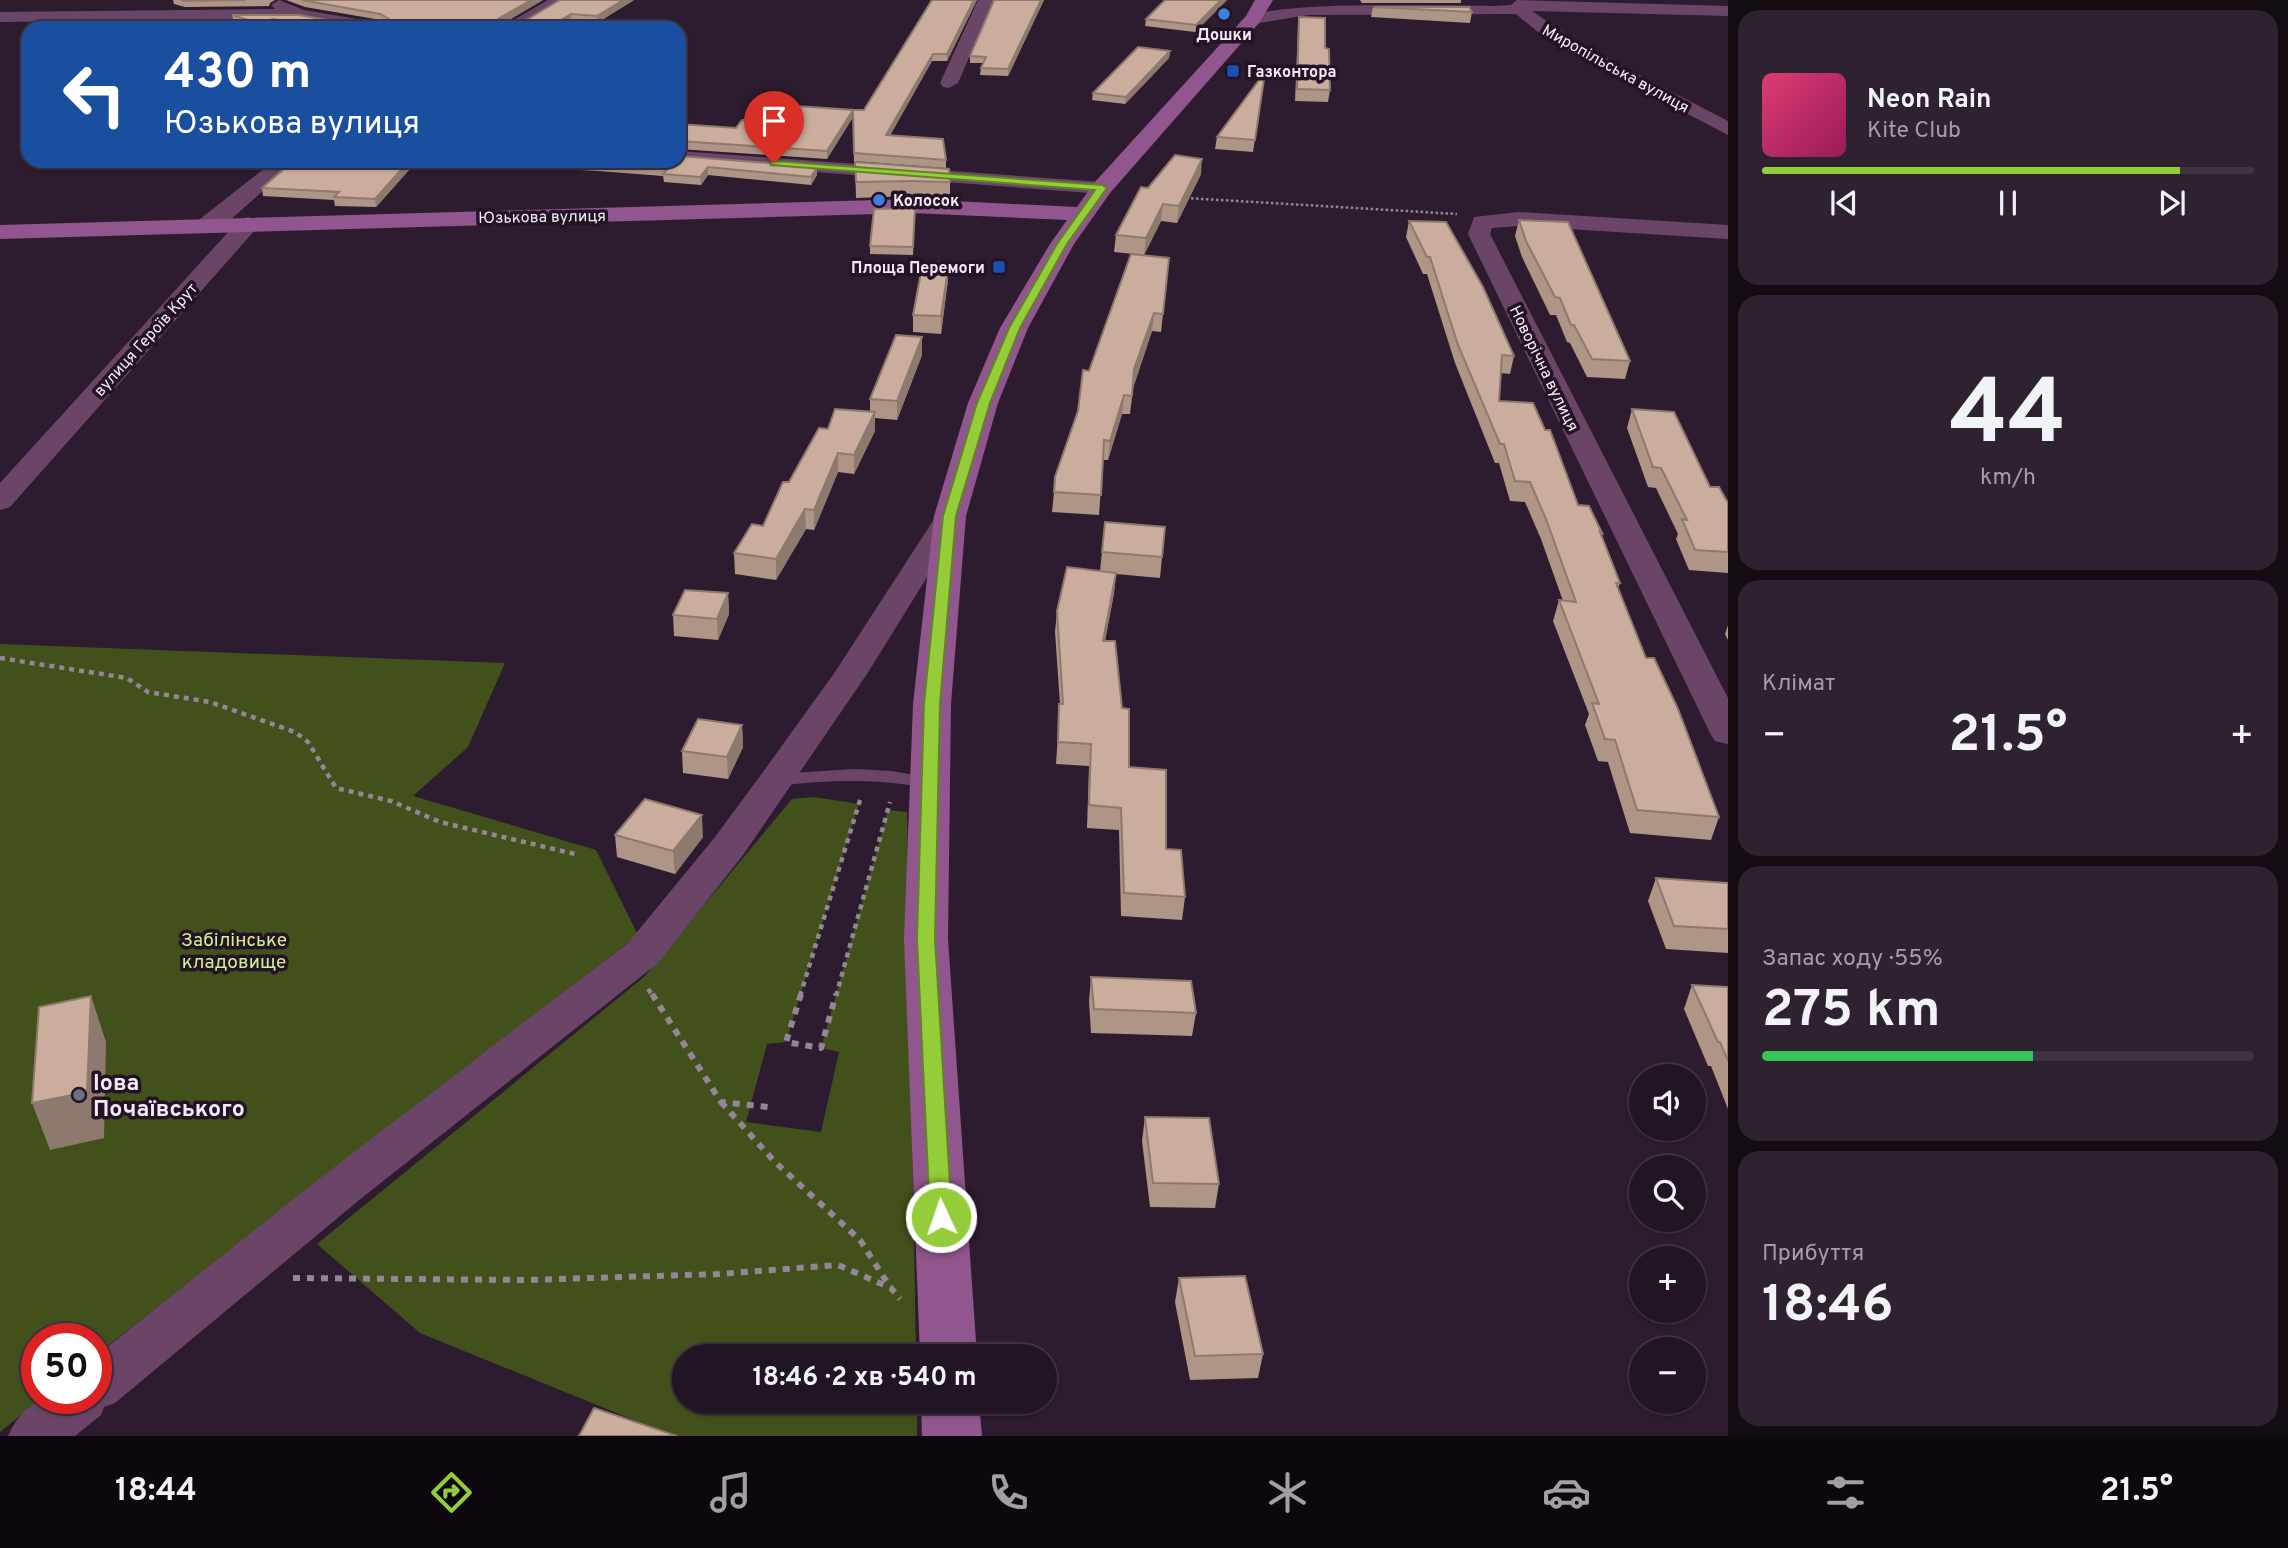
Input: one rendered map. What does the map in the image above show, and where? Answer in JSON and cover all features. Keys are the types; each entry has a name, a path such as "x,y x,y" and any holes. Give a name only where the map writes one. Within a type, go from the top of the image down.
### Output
{"main road":[{"path":"947,1344 926,939 914,780 932,704 950,516 984,403 1014,328 1062,244 1099,192 1253,19 1264,0"},
{"name":"Юзькова вулиця","path":"0,232 912,206 1099,192"},
{"path":"951,1414 952,1436"}],"street":[{"path":"268,0 300,14"},
{"path":"521,21 560,0"},
{"path":"949,83 986,0"},
{"path":"1290,0 1344,9"},
{"path":"1253,19 1308,10 1371,5 1494,11 1517,9 1522,3 1728,11"},
{"name":"Миропільська вулиця","path":"1522,3 1524,16 1568,43 1728,129"},
{"path":"0,17 300,14 340,21"},
{"path":"686,158 1099,192"},
{"path":"208,224 278,168"},
{"path":"1482,222 1519,219 1728,232"},
{"name":"Новорічна вулиця","path":"1482,222 1479,234 1728,733"},
{"name":"вулиця Героїв Крут","path":"0,501 248,224"},
{"path":"0,458 41,454"},
{"path":"112,1374 643,953 721,857 776,780 850,674 950,516"},
{"path":"35,1436 62,1414"}],"lane":[{"path":"776,780 813,776 867,776 914,780"}],"path":[{"path":"1176,197 1451,213 1471,216 1482,222"},
{"path":"0,658 127,678 148,692 210,702 295,732 307,742 336,788 391,801 440,822 579,855"},
{"path":"867,776 786,1042 821,1048 914,780"},
{"path":"630,962 721,1102 774,1161 860,1240 907,1307"},
{"path":"721,1102 768,1107"},
{"path":"230,1278 526,1280 719,1274 838,1265 891,1287"}],"green space":[{"name":"Забілінське кладовище","path":"0,644 505,663 468,747 413,796 596,850 638,935 112,1343 112,1323 21,1323 22,1414 0,1432"},
{"path":"814,797 859,804 786,1042 767,1044 746,1122 821,1132 839,1052 821,1048 888,810 907,812 916,1344 672,1344 672,1414 917,1414 917,1436 673,1436 420,1333 317,1244 644,977 792,799"}],"building":[{"path":"181,0 246,0 184,1"},
{"path":"302,0 531,0 498,21 390,21 380,14"},
{"path":"560,0 623,0 597,16 571,14 559,21 524,21"},
{"path":"932,0 974,0 947,54 933,54 886,135 943,139 946,160 854,153 853,110 864,110"},
{"path":"994,0 1041,0 1008,69 981,68 986,57 970,56"},
{"path":"1165,0 1221,0 1196,25 1146,19"},
{"path":"1373,7 1469,7 1472,12"},
{"path":"232,15 299,15 333,21 252,21"},
{"path":"1299,17 1325,18 1330,90 1297,89"},
{"path":"1138,47 1170,51 1126,97 1093,93"},
{"path":"1265,72 1255,140 1217,137"},
{"path":"796,106 853,110 827,151 686,141 686,124 736,128 742,120 785,122"},
{"path":"1175,155 1202,159 1179,206 1163,204 1146,238 1116,235 1141,187 1148,188"},
{"path":"686,157 817,167 811,177 708,167 700,177 663,174 668,168 686,168"},
{"path":"855,162 949,169 950,182 856,182"},
{"path":"285,168 403,168 375,199 334,197 339,192 262,188"},
{"path":"915,208 913,247 870,246 874,209"},
{"path":"1519,220 1568,222 1630,361 1592,359 1574,325 1571,325 1560,298 1555,297 1526,241"},
{"path":"1409,221 1446,222 1483,287 1514,356 1502,355 1499,401 1533,403 1545,430 1550,430 1578,505 1589,506 1602,533 1600,532 1620,583 1616,583 1646,658 1654,658 1678,709 1719,817 1637,810 1615,740 1605,739 1592,703 1599,704 1559,600 1576,602 1546,519 1530,482 1515,481 1504,444 1500,444 1458,345 1430,257 1427,257"},
{"path":"1131,254 1169,258 1163,314 1154,313 1134,369 1132,396 1124,395 1110,441 1104,440 1101,495 1054,492 1055,477 1078,411 1083,370 1089,371"},
{"path":"923,262 949,263 941,316 913,315"},
{"path":"896,335 922,337 897,401 870,399"},
{"path":"835,409 875,412 854,455 838,453 814,510 805,509 776,559 734,553 752,524 763,526 783,482 789,482 819,428 828,429"},
{"path":"1632,409 1674,412 1710,487 1719,487 1728,503 1728,552 1695,550 1682,519 1687,520 1661,468 1653,467"},
{"path":"1105,522 1165,527 1162,557 1102,552"},
{"path":"1067,567 1116,573 1103,641 1115,641 1122,708 1129,709 1129,767 1166,770 1166,849 1181,850 1185,897 1124,893 1121,808 1089,805 1091,744 1058,742 1059,704 1063,704 1057,611"},
{"path":"685,590 728,593 717,619 673,615"},
{"path":"698,719 742,725 727,757 682,751"},
{"path":"645,799 702,815 673,851 615,835"},
{"path":"1656,878 1728,883 1728,929 1674,926"},
{"path":"1091,977 1191,981 1196,1013 1094,1009"},
{"path":"1692,985 1728,987 1728,1061 1718,1042"},
{"path":"91,996 87,1092 32,1103 39,1007"},
{"path":"1145,1117 1209,1118 1219,1184 1153,1183"},
{"path":"1245,1276 1263,1354 1195,1356 1179,1278"},
{"path":"594,1408 677,1436 579,1436"}],"place":[{"name":"Дошки","path":"1224,14"},
{"name":"Газконтора","path":"1233,71"},
{"name":"Колосок","path":"879,200"},
{"name":"Площа Перемоги","path":"999,267"},
{"name":"Іова Почаївського","path":"79,1095"}],"route":[{"path":"774,163 1102,188 1062,244 1014,328 984,403 950,516 932,704 926,939 941,1217"}]}
